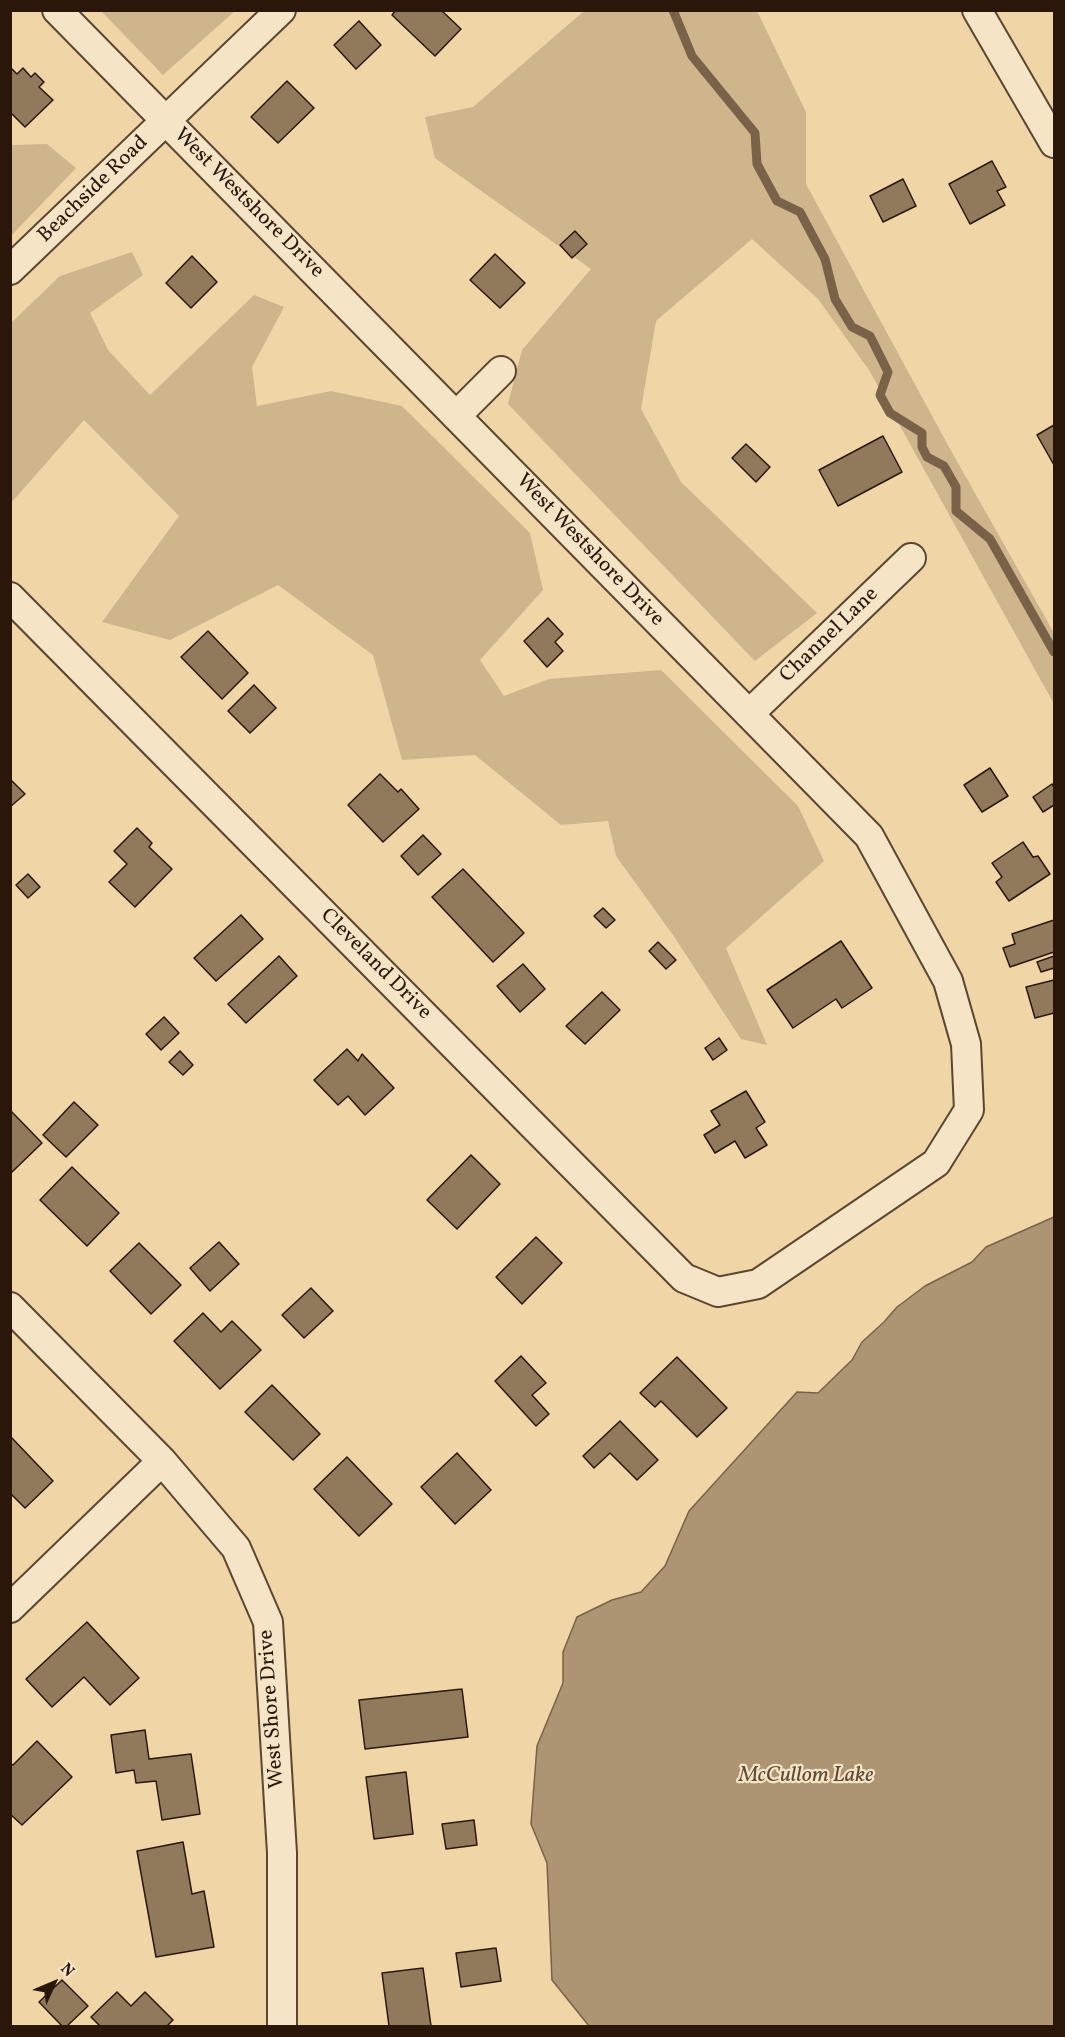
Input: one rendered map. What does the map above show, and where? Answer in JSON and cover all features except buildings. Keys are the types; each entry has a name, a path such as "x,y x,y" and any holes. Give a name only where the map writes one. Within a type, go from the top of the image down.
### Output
{"street":[{"name":"West Westshore Drive","path":"57,10 869,836 948,981 966,1044 969,1110 936,1163"},
{"name":"Beachside Road","path":"10,270 281,10"},
{"path":"977,10 1054,143"},
{"path":"456,416 501,371"},
{"name":"Channel Lane","path":"749,714 911,558"},
{"name":"Cleveland Drive","path":"10,597 684,1278 718,1293 758,1284 936,1163"},
{"name":"West Shore Drive","path":"10,1307 162,1461 236,1548 268,1622 282,1853 282,2026"},
{"path":"10,1608 162,1461"}],"shaded area":[{"path":"101,11 235,11 163,75"},
{"path":"584,11 757,11 806,112 806,184 949,447 1054,633 1054,704 869,370 818,299 752,239 656,321 641,409 681,482 817,613 755,661 508,404 522,350 591,269 435,158 425,117 473,107"},
{"path":"47,144 76,168 11,236 11,145"},
{"path":"132,252 143,275 90,313 108,350 150,395 254,295 284,307 252,367 257,406 331,391 402,406 530,533 543,590 480,660 504,696 549,679 661,670 798,806 824,861 726,948 767,1045 741,1039 673,935 616,856 608,821 561,825 475,755 402,760 373,655 278,585 170,640 102,622 179,516 84,420 11,503 11,323 60,276"}],"water":[{"name":"McCullom Lake","path":"1054,1217 1054,2026 589,2026 552,1980 547,1863 531,1824 537,1746 563,1683 563,1652 577,1617 612,1600 641,1592 665,1566 689,1511 797,1392 818,1393 852,1360 862,1342 897,1307 925,1286 972,1262 986,1247"}],"waterway":[{"path":"673,10 692,56 755,133 757,164 777,201 800,212 825,259 835,299 852,327 870,336 888,372 880,395 890,413 922,433 922,447 927,457 944,466 956,487 956,511 990,539 1054,652"}]}
